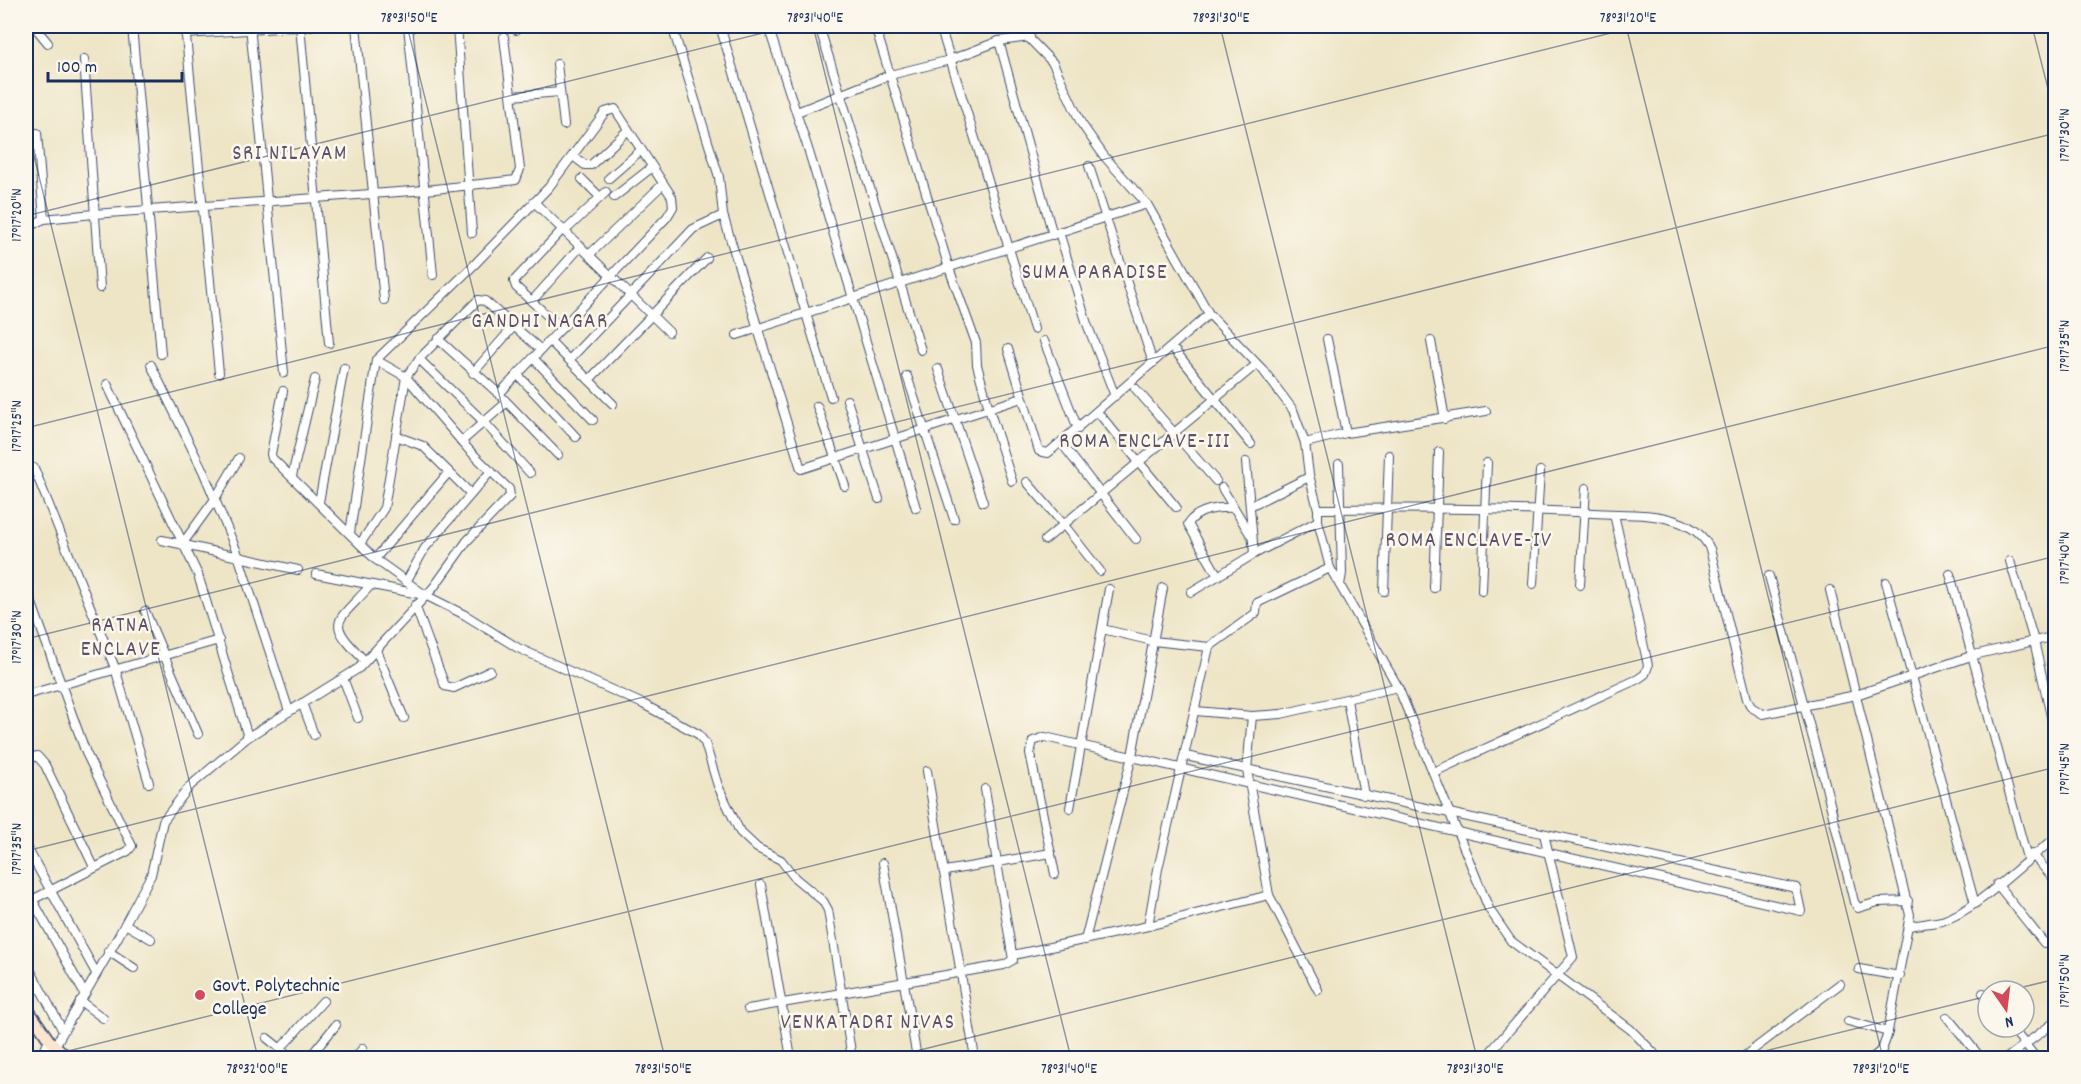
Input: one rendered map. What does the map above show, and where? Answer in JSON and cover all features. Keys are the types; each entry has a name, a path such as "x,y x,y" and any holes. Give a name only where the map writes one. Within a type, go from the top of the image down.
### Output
{"main road":[{"path":"26,1006 52,1043 69,1059"}],"street":[{"path":"34,26 48,44"},
{"path":"132,26 161,354"},
{"path":"300,26 329,343"},
{"path":"219,373 185,30 311,26"},
{"path":"356,26 384,300"},
{"path":"408,26 434,274"},
{"path":"457,26 472,233"},
{"path":"672,26 719,177 723,215 760,328 801,469 1022,398"},
{"path":"720,26 831,397"},
{"path":"768,26 797,112 916,508"},
{"path":"819,26 921,350"},
{"path":"874,26 949,268 976,343 977,365 1012,481"},
{"path":"940,26 1034,328"},
{"path":"1017,26 1030,37 1058,70 1081,123 1104,156 1147,204 1209,314 1257,364 1293,410 1305,443 1318,509 1318,521 1330,568 1398,687 1489,909 1511,941 1630,1029 1657,1059"},
{"path":"251,28 284,373"},
{"path":"26,228 44,219 148,209 426,190 518,178 512,96 504,37"},
{"path":"797,112 890,75 950,60 999,41 1030,37"},
{"path":"999,41 1056,234 1115,396"},
{"path":"84,59 100,288"},
{"path":"557,64 564,125"},
{"path":"512,96 560,92"},
{"path":"350,533 376,360 474,265 534,202 609,109 615,109 674,202 673,207 668,217 499,394"},
{"path":"573,156 585,165 591,165 627,131"},
{"path":"37,133 44,219"},
{"path":"609,178 640,151"},
{"path":"1089,166 1153,363"},
{"path":"614,197 651,168"},
{"path":"561,328 516,287 514,281 603,194 582,179"},
{"path":"590,254 662,185"},
{"path":"534,202 669,332"},
{"path":"737,335 902,285 1147,204"},
{"path":"570,359 693,229 723,215"},
{"path":"532,301 581,246"},
{"path":"589,380 706,258"},
{"path":"360,544 384,508 406,377 419,359 478,300 485,301 540,349"},
{"path":"1008,349 1038,451 1048,453 1055,450 1209,314"},
{"path":"473,373 514,326"},
{"path":"438,339 473,373 499,394 558,455"},
{"path":"1327,339 1346,433"},
{"path":"549,340 613,404"},
{"path":"1044,341 1078,429"},
{"path":"1431,341 1445,419"},
{"path":"1176,352 1251,444"},
{"path":"533,358 593,420"},
{"path":"419,359 484,422 530,473"},
{"path":"41,1059 63,1031 125,924 151,875 163,821 190,786 248,737 343,678 365,661 425,596 467,541 510,496 509,489 461,442 406,377 376,360"},
{"path":"1045,540 1257,364"},
{"path":"152,365 238,555 289,711"},
{"path":"319,502 344,368"},
{"path":"938,369 983,502"},
{"path":"518,375 576,437"},
{"path":"907,376 954,519"},
{"path":"292,476 315,379"},
{"path":"107,384 198,575 248,737"},
{"path":"1135,388 1176,432 1216,481"},
{"path":"283,391 272,458 375,559 425,596 465,615 518,648 643,704 698,734 705,743 718,786 740,832 757,848 781,860 795,879 822,901 828,910 852,1059"},
{"path":"847,400 879,499"},
{"path":"461,442 506,403"},
{"path":"817,406 845,486"},
{"path":"1305,443 1346,433 1486,411"},
{"path":"1101,416 1176,507"},
{"path":"396,436 423,446 471,494"},
{"path":"1066,449 1136,539"},
{"path":"1434,588 1439,452"},
{"path":"1384,591 1389,454"},
{"path":"183,543 239,458"},
{"path":"1246,462 1254,554"},
{"path":"1482,591 1487,463"},
{"path":"1339,464 1342,573 1340,585"},
{"path":"34,468 115,668 149,783"},
{"path":"406,582 425,548 491,471"},
{"path":"1533,584 1540,471"},
{"path":"375,559 449,472"},
{"path":"1250,506 1310,477"},
{"path":"1027,482 1100,571"},
{"path":"1222,488 1251,535"},
{"path":"1580,585 1586,488"},
{"path":"1218,576 1188,524 1192,517 1214,508 1234,508"},
{"path":"1318,509 1487,508 1646,515 1675,521 1705,539 1718,577 1751,707 1763,714 1856,695 1974,655 2055,636"},
{"path":"1434,772 1603,697 1645,674 1648,666 1647,656 1614,514"},
{"path":"1191,592 1254,554 1318,521"},
{"path":"162,540 298,570"},
{"path":"2010,561 2034,641 2055,738"},
{"path":"1102,629 1154,641 1209,646 1256,613 1257,603 1330,568"},
{"path":"316,574 425,596"},
{"path":"1950,574 2030,856 2055,881"},
{"path":"1769,576 1802,706 1825,783 1854,902 1858,908 1878,903 1908,901"},
{"path":"1886,582 1975,904"},
{"path":"365,661 342,637 338,628 340,620 370,586"},
{"path":"26,587 86,753 131,842 128,851 29,901"},
{"path":"1085,940 1132,756 1163,588"},
{"path":"1070,808 1109,589"},
{"path":"1830,590 1908,901 1910,926 1888,1032 1882,1050 1872,1059"},
{"path":"415,605 446,686 454,688 490,671"},
{"path":"145,611 198,734"},
{"path":"26,695 219,640"},
{"path":"1148,926 1158,869 1186,756 1209,646"},
{"path":"376,650 404,718"},
{"path":"343,678 358,718"},
{"path":"1196,711 1252,716 1281,714 1398,687"},
{"path":"1347,700 1364,795"},
{"path":"302,703 315,735"},
{"path":"1252,716 1248,770 1269,895 1318,990"},
{"path":"1055,874 1030,748 1033,741 1045,736 1458,834 1801,911 1796,888 1186,756"},
{"path":"26,760 37,756 45,765 94,867"},
{"path":"927,771 975,1059"},
{"path":"748,1009 842,995 1004,965 1013,960 999,862 985,789"},
{"path":"1485,1059 1573,957 1544,834"},
{"path":"1910,926 1942,921 1975,904 2030,856 2055,838"},
{"path":"26,846 48,890 96,973"},
{"path":"945,871 1051,853"},
{"path":"883,863 917,1059"},
{"path":"1997,884 2044,943 2055,941"},
{"path":"761,885 791,1059"},
{"path":"26,888 29,901 82,997 103,1018"},
{"path":"1013,955 1148,926 1269,895"},
{"path":"125,924 152,939"},
{"path":"108,951 134,968"},
{"path":"26,962 63,1031"},
{"path":"1859,969 1899,976"},
{"path":"1742,1059 1840,984"},
{"path":"281,1048 323,1000"},
{"path":"1947,1017 1981,1059"},
{"path":"1848,1021 1888,1032"},
{"path":"2007,1059 2055,1021"},
{"path":"309,1059 336,1025"},
{"path":"267,1038 292,1059"},
{"path":"2020,1039 2036,1059"},
{"path":"355,1059 363,1048"}],"place":[{"name":"Govt. Polytechnic College","path":"200,995"}],"district":[{"name":"SRI NILAYAM","path":"290,152"},
{"name":"SUMA PARADISE","path":"1095,271"},
{"name":"GANDHI NAGAR","path":"540,320"},
{"name":"ROMA ENCLAVE-III","path":"1145,440"},
{"name":"ROMA ENCLAVE-IV","path":"1469,539"},
{"name":"RATNA ENCLAVE","path":"121,636"},
{"name":"VENKATADRI NIVAS","path":"868,1021"}]}
